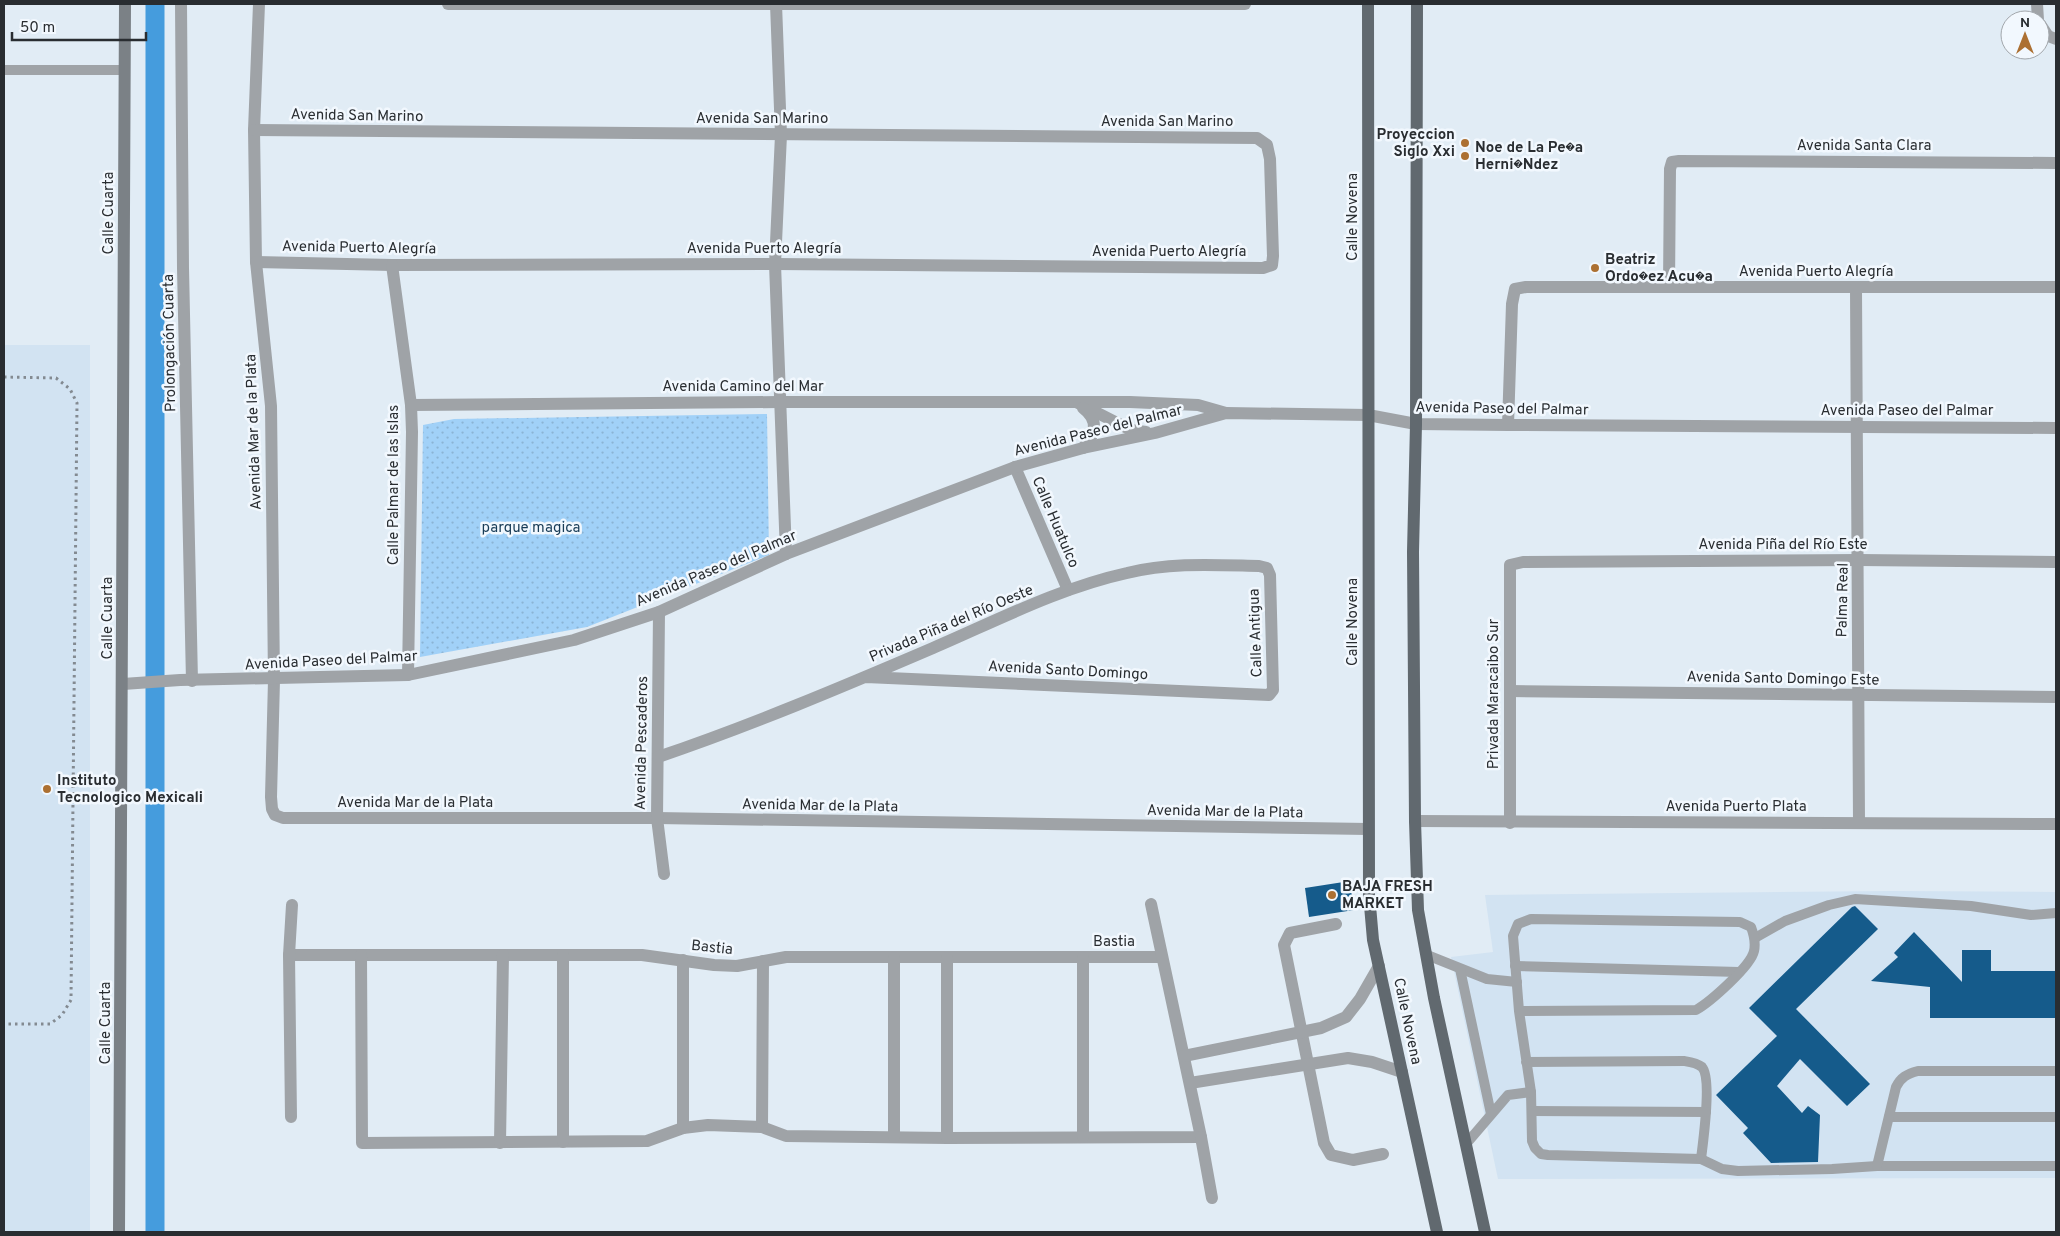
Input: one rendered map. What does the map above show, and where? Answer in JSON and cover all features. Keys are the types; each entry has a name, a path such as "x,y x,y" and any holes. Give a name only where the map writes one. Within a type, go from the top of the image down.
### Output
{"main road":[{"name":"Calle Novena","path":"1368,4 1369,894 1373,940 1437,1232"},
{"name":"Calle Novena","path":"1417,4 1416,424 1413,552 1415,821 1418,910 1485,1232"}],"street":[{"name":"Calle Cuarta","path":"119,1232 125,4"},
{"name":"Prolongación Cuarta","path":"181,4 186,681"},
{"name":"Avenida Mar de la Plata","path":"259,4 254,130 256,262 271,406 274,680 271,797 272,809 275,815 283,818 657,818 1368,829"},
{"path":"448,4 1245,4"},
{"path":"776,4 781,135 775,264 786,554"},
{"name":"Avenida San Marino","path":"254,130 1257,138 1267,144 1270,159 1272,265"},
{"name":"Avenida Santa Clara","path":"1669,286 1670,169 1672,162 1679,160 2056,163"},
{"name":"Avenida Puerto Alegría","path":"256,262 392,265 775,264 1253,268 1272,265"},
{"name":"Calle Palmar de las Islas","path":"392,265 412,432 408,675"},
{"name":"Avenida Puerto Alegría","path":"1508,425 1512,304 1515,289 1526,287 1669,286 1856,288 2056,287"},
{"name":"Palma Real","path":"1856,288 1859,822"},
{"path":"1075,402 1089,412 1094,425 1092,438 1083,448"},
{"name":"Avenida Camino del Mar","path":"1075,402 1131,430 1156,433"},
{"name":"Avenida Camino del Mar","path":"410,405 1130,402 1198,406 1226,413"},
{"name":"Avenida Paseo del Palmar","path":"123,684 408,675 574,640 659,612 786,554 1015,467 1083,448 1156,433 1226,413 1368,415 1416,424 2056,428"},
{"name":"Calle Huatulco","path":"1015,467 1068,590"},
{"name":"Avenida Piña del Río Este","path":"1510,565 1523,562 1859,560 2056,562"},
{"name":"Privada Piña del Río Oeste","path":"658,757 730,732 866,677 1068,590 1128,572 1187,564 1259,566 1267,568"},
{"name":"Privada Maracaibo Sur","path":"1510,565 1510,823"},
{"name":"Calle Antigua","path":"1267,568 1270,575 1273,690 1269,695"},
{"name":"Avenida Pescaderos","path":"659,612 657,818 664,874"},
{"name":"Avenida Santo Domingo","path":"866,677 1269,695"},
{"name":"Avenida Santo Domingo Este","path":"1510,691 2056,697"},
{"name":"Avenida Puerto Plata","path":"1415,821 1510,823 1859,822 2056,824"},
{"path":"1151,904 1161,957 1202,1137 1212,1198"},
{"path":"291,1117 289,955 292,906"},
{"path":"1336,924 1290,933 1284,945 1307,1064 1324,1143 1331,1155 1353,1160 1383,1154"},
{"name":"Bastia","path":"289,955 642,955 714,965 737,966 786,957 1161,957"},
{"path":"361,955 362,1143 647,1141 683,1128 708,1126 762,1127 786,1136 948,1138 1202,1137"},
{"path":"500,1143 503,955"},
{"path":"563,955 563,1142"},
{"path":"894,958 894,1137"},
{"path":"947,958 948,1138"},
{"path":"1083,958 1083,1137"},
{"path":"683,960 683,1128"},
{"path":"762,1127 763,961"},
{"path":"1184,1056 1321,1028 1346,1017 1360,999 1379,966"},
{"path":"1190,1083 1348,1058 1372,1062 1402,1072"}],"lane":[{"path":"4,70 125,70"},
{"path":"1755,938 1785,921 1829,904 1855,899 1971,906 2031,915 2056,913"},
{"path":"1519,1011 1696,1010 1708,1004 1739,972 1754,953 1755,938 1751,927 1740,922 1531,919 1518,924 1513,936 1516,982 1519,1011 1531,1092 1532,1141 1535,1148 1541,1154 1701,1159 1722,1169 1738,1171 1877,1166 2056,1166"},
{"path":"1427,955 1487,979 1516,982"},
{"path":"1515,966 1739,972"},
{"path":"1460,969 1491,1114"},
{"path":"1526,1062 1694,1062 1702,1067 1707,1076 1706,1112 1701,1159"},
{"path":"1877,1166 1896,1087 1900,1078 1909,1073 1918,1070 2056,1071"},
{"path":"1466,1144 1508,1096 1531,1092"},
{"path":"1532,1111 1706,1112"},
{"path":"1889,1116 2056,1117"}],"path":[{"path":"4,377 56,378 70,389 77,403 71,1000 62,1015 50,1024 4,1024"}],"shaded area":[{"name":"Instituto Tecnologico Mexicali","path":"4,345 90,345 90,1232 4,1232"},
{"path":"1891,891 2056,892 2056,1178 1498,1179 1451,957 1493,952 1485,895"}],"green space":[{"name":"parque magica","path":"767,414 769,555 587,627 420,657 423,425 454,419"}],"building":[{"name":"BAJA FRESH MARKET","path":"1350,881 1354,910 1309,917 1305,888"},
{"path":"1855,906 1878,929 1796,1009 1870,1084 1847,1106 1800,1059 1777,1086 1802,1113 1808,1106 1820,1115 1818,1162 1771,1163 1743,1133 1748,1128 1716,1095 1777,1036 1749,1008"},
{"path":"1914,932 1962,982 1962,950 1991,950 1991,971 2056,971 2056,1018 1930,1018 1930,987 1871,981 1898,957 1894,953"}],"waterway":[{"path":"155,4 155,1232"}],"place":[{"name":"Proyeccion Siglo Xxi","path":"1465,143"},
{"name":"Noe de La Pe�a Herni�Ndez","path":"1465,156"},
{"name":"Beatriz Ordo�ez Acu�a","path":"1595,268"},
{"name":"Instituto Tecnologico Mexicali","path":"47,789"},
{"name":"BAJA FRESH MARKET","path":"1332,895"}]}
